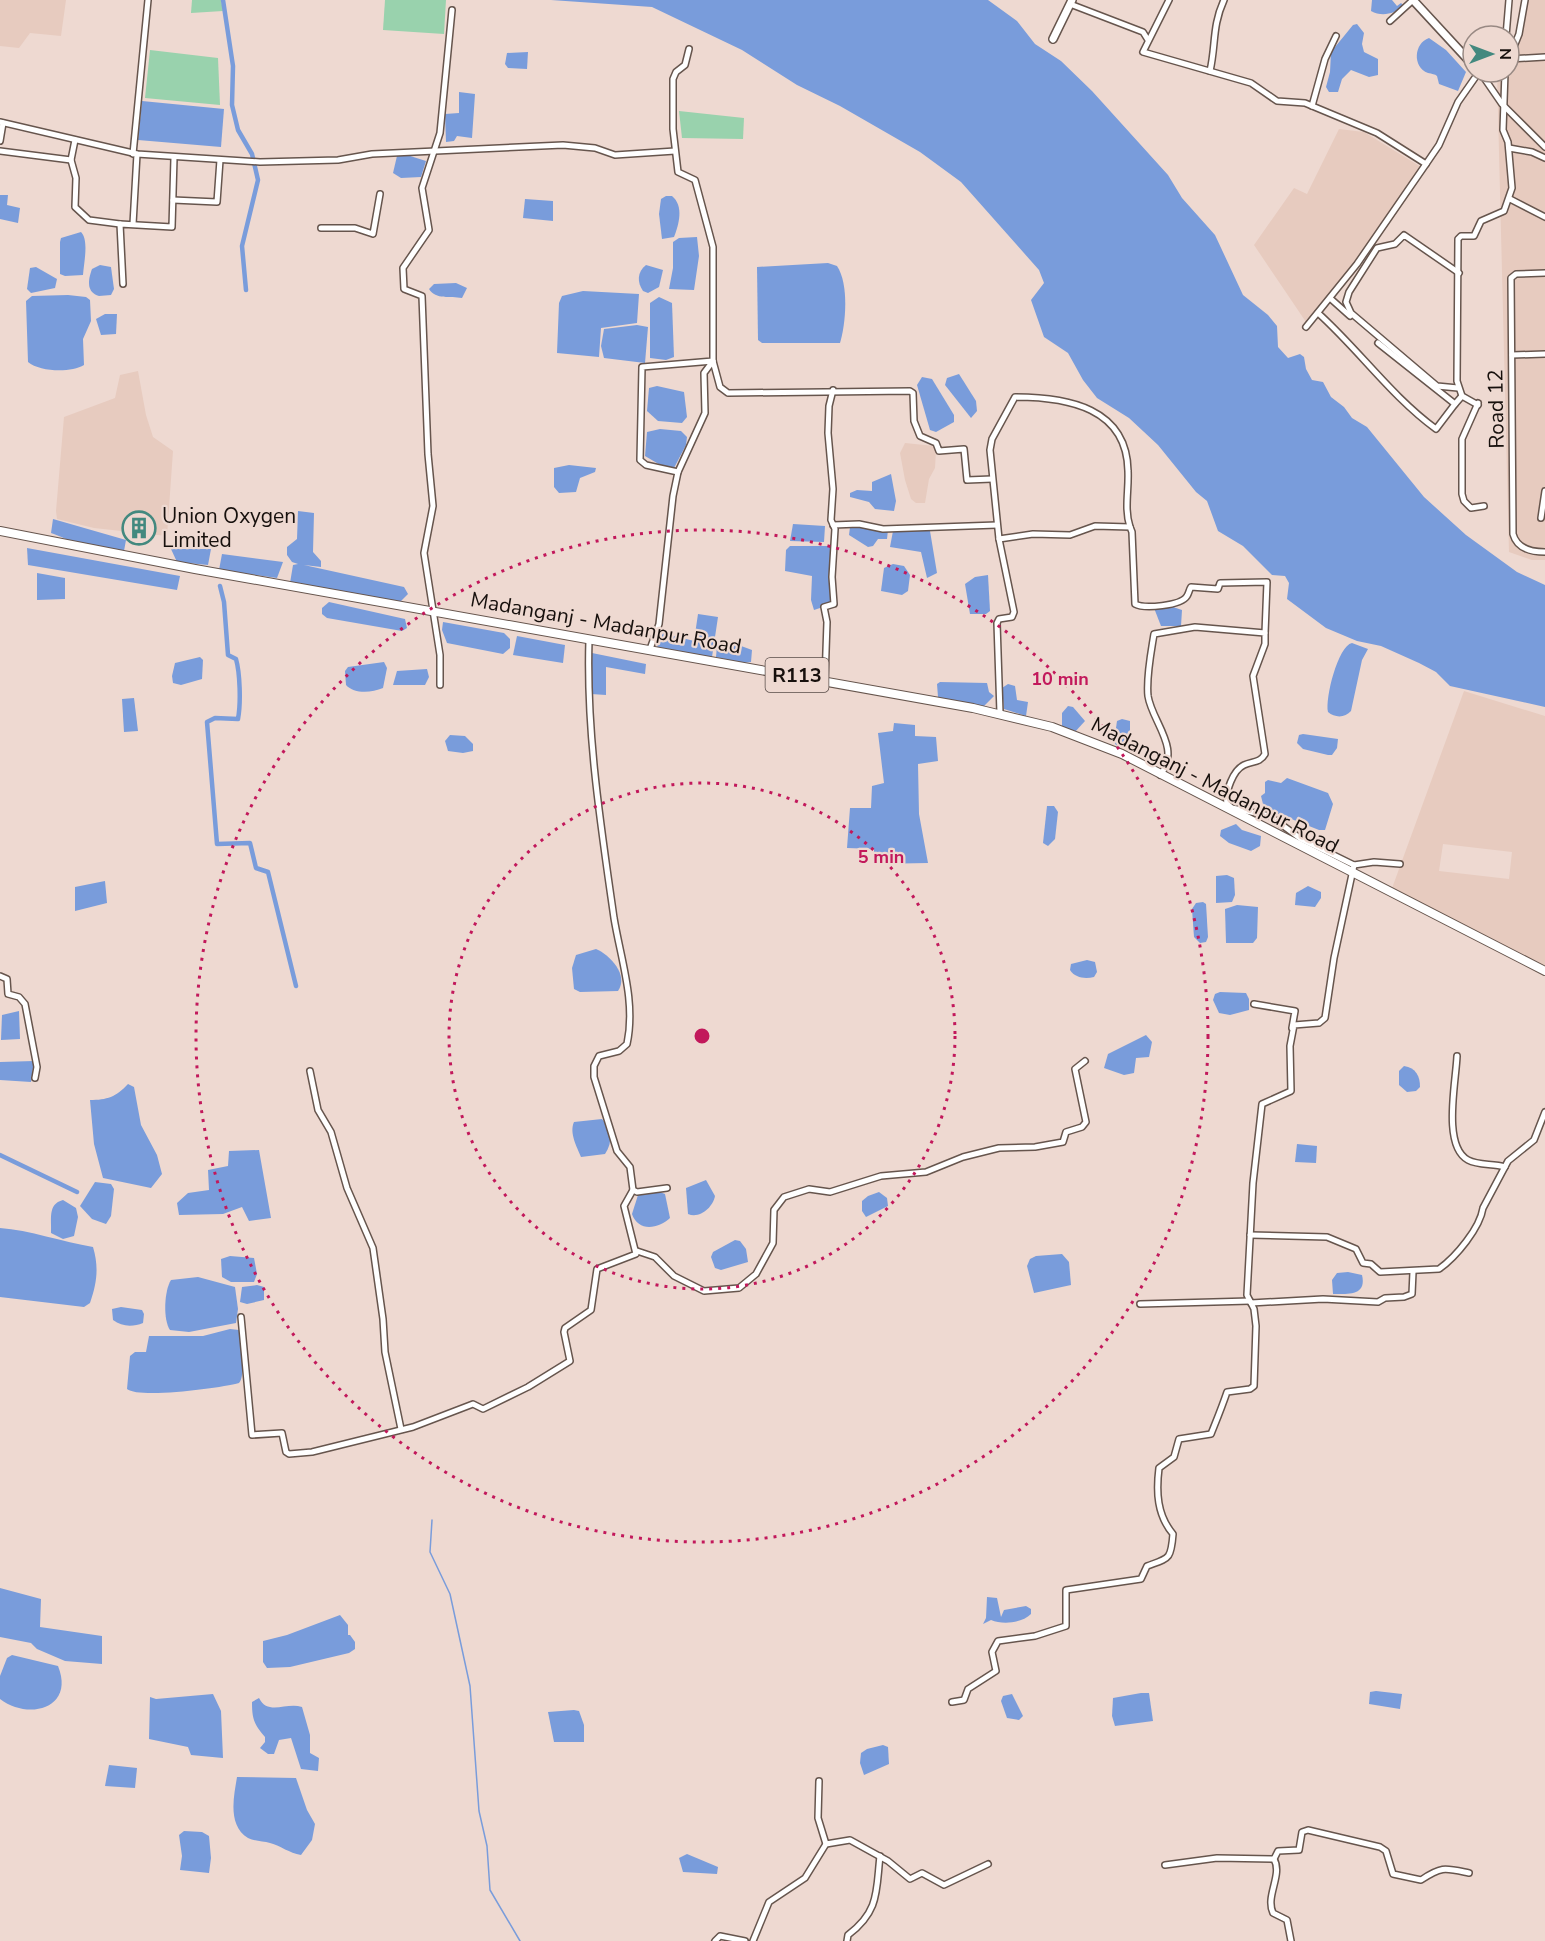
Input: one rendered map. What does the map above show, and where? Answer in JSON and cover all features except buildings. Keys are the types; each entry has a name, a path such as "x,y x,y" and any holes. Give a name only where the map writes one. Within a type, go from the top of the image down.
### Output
{"main road":[{"name":"Madanganj - Madanpur Road","path":"0,531 1000,713 1091,740 1545,971"}],"street":[{"path":"133,224 135,154 148,0"},
{"path":"1169,0 1143,52 1251,83 1268,97 1278,101 1299,101 1312,106 1377,133 1426,164"},
{"path":"1210,71 1214,31 1224,0"},
{"path":"1390,21 1413,0 1461,52"},
{"path":"1507,24 1509,0"},
{"path":"1521,24 1525,0"},
{"path":"1053,39 1071,2 1143,32 1148,40"},
{"path":"440,685 440,655 435,611 430,602 424,553 433,506 428,454 422,296 404,289 403,268 429,230 422,188 424,177 436,152 441,124 452,10"},
{"path":"1312,106 1325,59 1336,36"},
{"path":"689,49 685,65 676,72 673,79 675,151 678,172 694,180 713,247 713,361 720,387 728,393 833,390 910,391 913,393 914,421 920,436 936,443 939,451 964,449 967,480 992,479"},
{"path":"1521,58 1545,57"},
{"path":"1306,327 1331,299 1439,145 1458,102 1471,84"},
{"path":"1488,84 1503,105 1545,147"},
{"path":"1484,506 1471,507 1462,494 1462,439 1478,404 1462,396 1458,388 1459,237 1474,236 1481,221 1504,211 1510,199 1512,178 1509,148 1503,130 1504,84"},
{"path":"0,141 1,122 135,154 260,162 338,160 372,154 562,145 595,148 615,155 675,151"},
{"path":"75,140 71,160 76,178 76,209 89,220 172,227 174,158"},
{"path":"1509,148 1532,152 1545,158"},
{"path":"0,151 71,160"},
{"path":"173,200 217,202 220,160"},
{"path":"321,228 356,228 373,234 380,194"},
{"path":"1510,199 1545,217"},
{"path":"120,224 123,284"},
{"path":"1458,388 1442,388 1422,375 1351,313 1346,302 1349,292 1377,248 1395,244 1404,235 1459,273"},
{"name":"Road 12","path":"1545,273 1513,275 1511,278 1513,529 1516,543 1532,552 1545,552"},
{"path":"1331,299 1398,361 1455,404"},
{"path":"1318,313 1363,357 1392,391 1436,429 1462,396"},
{"path":"1512,355 1545,354"},
{"path":"678,472 646,465 640,460 642,367 713,361"},
{"path":"650,649 660,624 670,510 678,472 705,413 704,373 713,361"},
{"path":"825,680 824,607 834,604 832,577 836,538 833,525 828,433 829,405 833,390"},
{"path":"1000,713 997,623 999,619 1012,617 1014,612 997,525 990,442 1015,397 1059,401 1085,408 1110,420 1124,445 1128,470 1127,515 1134,562 1134,601 1137,605 1158,606 1180,601 1187,597 1191,587 1218,589 1220,583 1267,582 1265,644 1253,676 1265,754 1262,759 1239,769 1229,786 1226,796 1227,804 1232,808 1277,819 1301,839 1354,865 1400,864"},
{"path":"1541,518 1545,491"},
{"path":"833,525 860,524 883,529 997,525"},
{"path":"999,539 1033,534 1070,535 1095,526 1130,527"},
{"path":"1160,775 1166,766 1168,750 1148,695 1154,634 1195,627 1265,633"},
{"path":"590,640 590,711 602,824 630,1012 627,1044 619,1051 599,1056 593,1070 617,1151 630,1167 633,1190 624,1206 637,1251"},
{"path":"1292,1028 1296,1024 1319,1023 1325,1018 1354,865"},
{"path":"0,976 7,979 8,994 19,997 25,1004 37,1067 35,1078"},
{"path":"952,1702 964,1700 968,1689 996,1671 992,1652 998,1641 1035,1636 1066,1626 1066,1590 1139,1580 1143,1577 1147,1566 1169,1557 1173,1536 1164,1521 1158,1499 1159,1468 1174,1457 1179,1439 1213,1433 1215,1417 1224,1408 1227,1392 1250,1389 1254,1386 1257,1347 1254,1310 1247,1295 1262,1104 1291,1091 1292,1028 1295,1011 1254,1004"},
{"path":"1457,1056 1452,1123 1457,1149 1470,1161 1505,1167"},
{"path":"637,1251 655,1257 674,1276 704,1291 739,1288 756,1274 773,1244 774,1210 784,1197 809,1189 830,1192 881,1176 926,1172 963,1156 999,1148 1035,1147 1063,1143 1066,1132 1082,1127 1086,1122 1075,1069 1085,1061"},
{"path":"310,1071 317,1107 331,1132 347,1188 373,1248 385,1352 402,1429"},
{"path":"1250,1235 1327,1237 1356,1249 1363,1263 1371,1264 1380,1272 1434,1271 1448,1262 1483,1216 1483,1208 1505,1167 1534,1140 1545,1112"},
{"path":"633,1190 637,1192 667,1188"},
{"path":"241,1317 249,1377 249,1423 253,1436 282,1433 286,1452 293,1454 402,1429 473,1404 483,1409 567,1364 570,1358 565,1328 591,1310 597,1269 634,1255 637,1251"},
{"path":"1140,1304 1323,1299 1371,1302 1412,1294 1413,1272"},
{"path":"753,1941 769,1902 806,1878 826,1844 818,1818 819,1781"},
{"path":"1291,1941 1287,1920 1273,1913 1270,1907 1275,1882 1274,1859 1278,1851 1299,1850 1302,1832 1308,1830 1380,1847 1386,1851 1393,1874 1398,1876 1421,1880 1435,1870 1444,1868 1469,1873"},
{"path":"826,1844 849,1840 880,1856 910,1879 922,1873 944,1886 988,1864"},
{"path":"847,1941 848,1935 860,1926 873,1906 878,1886 875,1877 880,1856"},
{"path":"1165,1864 1217,1858 1274,1859"},
{"path":"715,1941 720,1936 745,1941"}],"shaded area":[{"path":"0,0 66,0 61,36 30,33 19,48 0,46"},
{"path":"1523,0 1545,0 1545,560 1532,560 1509,552 1497,84 1521,84 1521,24 1518,24"},
{"path":"1339,129 1364,132 1421,167 1344,278 1306,322 1254,245 1294,188 1307,194"},
{"path":"138,371 146,415 153,437 173,451 167,536 94,528 57,519 64,417 115,398 120,375"},
{"path":"905,443 934,446 936,450 935,468 929,479 925,503 916,503 911,499 900,453"},
{"path":"1464,691 1545,716 1545,972 1391,891","holes":["1443,844 1512,852 1509,879 1439,871"]}],"green space":[{"path":"192,0 221,0 223,11 191,13"},
{"path":"385,0 446,0 444,34 383,30"},
{"path":"150,50 218,58 220,105 145,98"},
{"path":"679,111 744,118 743,139 682,138"}],"water":[{"path":"551,0 988,0 1017,21 1035,44 1061,61 1092,91 1168,175 1182,198 1215,235 1243,295 1268,315 1277,326 1278,347 1288,358 1300,354 1304,357 1306,369 1312,380 1323,382 1331,397 1344,407 1352,418 1367,427 1424,497 1466,535 1517,572 1545,585 1545,707 1450,686 1436,672 1419,663 1381,646 1357,641 1326,628 1287,599 1289,583 1285,576 1272,575 1243,546 1218,531 1207,501 1196,492 1158,445 1129,418 1097,398 1083,380 1068,353 1044,337 1031,300 1044,283 1039,270 961,182 920,152 840,106 797,85 742,50 652,7"},
{"path":"1372,0 1392,0 1397,6 1401,3 1404,6 1392,13 1379,14 1371,11"},
{"path":"1357,24 1364,33 1362,44 1364,52 1378,59 1378,75 1369,77 1351,70 1342,79 1338,92 1329,92 1326,87 1330,72 1331,52 1353,25"},
{"path":"1429,38 1446,50 1461,66 1461,84 1458,91 1439,84 1437,76 1419,66 1418,50"},
{"path":"528,52 527,69 508,68 505,64 507,53"},
{"path":"459,92 475,94 472,138 457,136 454,141 446,142 445,114 459,113"},
{"path":"142,101 224,109 221,147 138,140"},
{"path":"407,155 426,161 421,177 401,178 393,173 397,156"},
{"path":"0,195 8,195 7,205 20,208 18,223 0,219"},
{"path":"672,196 676,200 679,215 674,237 662,239 659,214 661,199"},
{"path":"525,199 553,201 553,221 523,218"},
{"path":"81,232 85,240 83,275 60,274 61,238"},
{"path":"697,237 699,256 694,290 669,289 673,268 673,242 679,238"},
{"path":"828,263 837,266 845,293 844,325 840,343 762,343 758,340 757,267"},
{"path":"100,265 111,267 114,289 111,295 99,296 90,289 92,269"},
{"path":"646,265 663,270 659,287 648,293 643,291 639,281 641,271"},
{"path":"36,267 57,279 55,288 31,293 27,289 30,268"},
{"path":"456,283 467,288 462,298 435,295 429,289 434,284"},
{"path":"583,291 639,294 637,323 601,328 599,357 557,353 559,303 562,296"},
{"path":"32,296 86,297 90,300 91,321 83,339 84,365 64,370 40,368 33,365 28,362 26,301"},
{"path":"659,297 672,303 674,357 666,360 650,358 650,303"},
{"path":"105,314 117,314 116,334 101,335 96,319"},
{"path":"637,325 648,327 645,363 604,358 601,346 604,329"},
{"path":"959,374 976,401 977,411 971,418 945,385 947,378"},
{"path":"922,377 932,379 954,415 954,422 936,432 930,430 917,385"},
{"path":"657,386 684,392 687,417 682,423 658,421 647,411 649,388"},
{"path":"660,429 681,431 687,437 686,445 674,468 662,466 645,456 647,432"},
{"path":"569,465 596,468 595,472 580,478 576,492 559,493 554,487 554,468"},
{"path":"891,474 896,501 894,511 875,509 869,502 850,497 850,493 857,490 872,491 872,482"},
{"path":"298,511 314,513 313,552 321,561 321,567 304,565 404,587 408,594 400,602 290,583 293,565 298,564 292,562 287,555 287,547 297,539"},
{"path":"53,519 126,540 124,551 96,549 51,533"},
{"path":"793,524 825,526 824,542 790,541"},
{"path":"850,527 888,530 887,539 878,539 873,546 868,547 849,535"},
{"path":"893,531 930,531 937,573 927,578 921,552 890,547"},
{"path":"790,546 830,546 832,604 814,610 811,600 812,576 785,571 786,550"},
{"path":"27,548 180,576 177,590 28,565"},
{"path":"171,549 211,549 208,565 177,562"},
{"path":"222,554 283,562 277,578 219,570"},
{"path":"893,564 904,566 910,575 908,591 902,595 881,591 884,568"},
{"path":"37,573 65,578 65,599 37,600"},
{"path":"988,575 990,611 986,614 970,614 965,584 975,577"},
{"path":"329,602 405,619 407,628 402,631 327,618 322,614 322,608"},
{"path":"1170,606 1182,610 1181,626 1161,626 1154,608"},
{"path":"698,614 718,617 712,657 657,647 663,633 694,641"},
{"path":"443,622 504,633 510,639 510,648 503,654 447,643 442,630"},
{"path":"517,636 565,645 563,663 513,655"},
{"path":"733,643 752,650 751,662 742,663 716,657 717,646 729,648"},
{"path":"1352,643 1368,649 1362,660 1351,711 1346,715 1337,716 1328,712 1331,685 1337,662 1347,646"},
{"path":"592,653 646,664 645,674 606,667 606,695 591,694"},
{"path":"200,657 203,660 202,679 181,685 173,683 175,663"},
{"path":"384,662 387,668 383,688 363,692 353,690 346,685 345,671 348,667"},
{"path":"427,669 429,677 425,685 393,685 397,671"},
{"path":"940,682 987,683 989,692 994,696 984,706 942,700 938,697 937,684"},
{"path":"1008,684 1015,686 1017,700 1028,702 1026,716 1004,709 1002,688"},
{"path":"134,698 138,731 124,732 122,699"},
{"path":"1068,706 1073,707 1085,721 1074,733 1062,727 1062,713"},
{"path":"1122,719 1130,721 1130,744 1125,747 1116,745 1114,742 1117,721"},
{"path":"894,723 915,725 915,736 936,737 938,761 918,764 919,814 928,863 874,864 874,849 847,848 850,808 871,808 872,786 884,783 878,733 893,731"},
{"path":"450,735 465,736 473,744 473,751 463,753 448,751 445,741"},
{"path":"1299,735 1338,739 1337,748 1332,755 1303,749 1297,743"},
{"path":"1287,778 1328,793 1333,804 1325,830 1319,830 1264,808 1261,796 1265,793 1265,782 1268,780 1281,783"},
{"path":"1047,806 1054,806 1058,812 1055,839 1048,846 1043,843"},
{"path":"1236,824 1242,830 1261,836 1260,846 1251,851 1229,843 1220,836 1221,830"},
{"path":"1227,875 1234,878 1235,895 1232,902 1216,903 1216,876"},
{"path":"105,881 107,903 75,911 75,887"},
{"path":"1308,886 1321,892 1321,898 1315,907 1295,905 1296,893"},
{"path":"1196,903 1206,904 1208,937 1206,942 1200,943 1194,937 1192,909"},
{"path":"1237,905 1258,907 1257,938 1253,943 1226,943 1225,909"},
{"path":"596,949 607,956 620,972 621,985 618,991 580,992 574,989 572,968 576,955"},
{"path":"1087,960 1095,962 1097,972 1094,977 1080,977 1070,970 1071,964"},
{"path":"1220,992 1246,993 1249,999 1249,1010 1230,1015 1219,1013 1213,1000 1215,994"},
{"path":"19,1011 20,1039 1,1040 2,1015"},
{"path":"1146,1035 1152,1042 1149,1057 1136,1058 1134,1073 1124,1075 1104,1068 1108,1054"},
{"path":"34,1061 31,1082 0,1080 0,1062"},
{"path":"1404,1066 1412,1069 1418,1076 1420,1087 1416,1091 1407,1092 1399,1085 1399,1071"},
{"path":"128,1084 134,1087 141,1125 157,1155 162,1174 151,1188 103,1178 94,1144 90,1100 111,1097"},
{"path":"602,1119 609,1132 608,1150 605,1154 581,1157 573,1135 574,1122"},
{"path":"1297,1144 1317,1146 1316,1163 1295,1162"},
{"path":"259,1150 271,1218 249,1221 242,1207 223,1214 179,1215 177,1203 188,1193 209,1190 208,1170 228,1166 229,1151"},
{"path":"706,1180 715,1196 714,1200 709,1208 701,1213 688,1214 686,1188"},
{"path":"95,1182 111,1184 114,1189 111,1216 106,1224 92,1219 80,1206"},
{"path":"657,1191 665,1194 670,1218 660,1225 643,1226 635,1220 632,1214 638,1195"},
{"path":"879,1192 887,1198 888,1206 866,1217 862,1211 862,1201"},
{"path":"63,1200 76,1208 78,1217 74,1236 63,1239 51,1233 51,1218 52,1209"},
{"path":"0,1228 93,1247 96,1275 90,1303 84,1307 0,1297"},
{"path":"735,1240 740,1241 746,1249 748,1262 721,1270 715,1268 711,1257 713,1252"},
{"path":"1062,1254 1069,1262 1071,1285 1034,1293 1027,1266 1030,1259 1036,1256"},
{"path":"230,1256 254,1258 257,1274 254,1282 231,1282 222,1277 221,1259"},
{"path":"1348,1272 1362,1275 1362,1287 1355,1292 1333,1294 1332,1280 1337,1273"},
{"path":"198,1277 235,1287 238,1309 236,1323 189,1332 170,1330 166,1320 165,1305 171,1280"},
{"path":"257,1285 264,1287 264,1300 247,1304 240,1302 242,1287"},
{"path":"121,1307 142,1310 143,1323 128,1326 113,1320 112,1309"},
{"path":"230,1329 239,1330 243,1366 239,1383 163,1393 135,1392 127,1389 130,1356 135,1352 146,1352 149,1336 203,1336"},
{"path":"0,1588 41,1599 40,1627 102,1636 102,1664 65,1661 37,1649 31,1643 0,1637"},
{"path":"987,1597 997,1598 1001,1617 1004,1610 1026,1606 1031,1609 1031,1614 1018,1621 991,1620 983,1624 986,1618"},
{"path":"340,1615 348,1625 348,1635 355,1642 355,1649 349,1653 290,1667 267,1668 263,1662 263,1641 287,1635"},
{"path":"12,1655 58,1666 62,1680 60,1692 55,1701 36,1709 24,1709 12,1706 0,1699 0,1676 7,1658"},
{"path":"1370,1692 1402,1694 1400,1709 1369,1704"},
{"path":"1149,1693 1153,1721 1115,1726 1112,1716 1113,1698"},
{"path":"213,1694 221,1711 223,1758 191,1755 188,1747 149,1739 150,1697 156,1699"},
{"path":"1012,1694 1023,1716 1019,1720 1007,1718 1001,1701 1003,1696"},
{"path":"259,1698 267,1706 302,1707 310,1735 310,1753 319,1758 318,1771 301,1769 291,1738 279,1740 274,1754 268,1754 260,1748 265,1742 265,1737 254,1721 252,1708 252,1702"},
{"path":"579,1711 584,1725 584,1742 554,1742 548,1712"},
{"path":"883,1745 888,1747 889,1764 864,1775 860,1763 861,1753"},
{"path":"109,1765 137,1768 135,1788 105,1786"},
{"path":"237,1777 296,1778 307,1810 315,1824 312,1840 301,1855 270,1843 250,1839 241,1832 234,1818 234,1793"},
{"path":"184,1831 202,1832 209,1836 211,1858 209,1873 180,1870 182,1856 179,1835"},
{"path":"687,1854 718,1867 717,1874 683,1872 679,1858"}],"waterway":[{"path":"223,0 233,66 232,105 238,130 252,154 258,180 242,246 246,290"},
{"path":"220,586 224,602 228,655 236,659 240,697 238,719 215,718 207,722 217,844 250,843 256,868 268,872 296,986"},
{"path":"0,1155 77,1192"},
{"path":"432,1520 430,1552 450,1594 470,1686 479,1811 487,1846 490,1890 520,1941"}],"place":[{"name":"Union Oxygen Limited","path":"139,528"}]}
